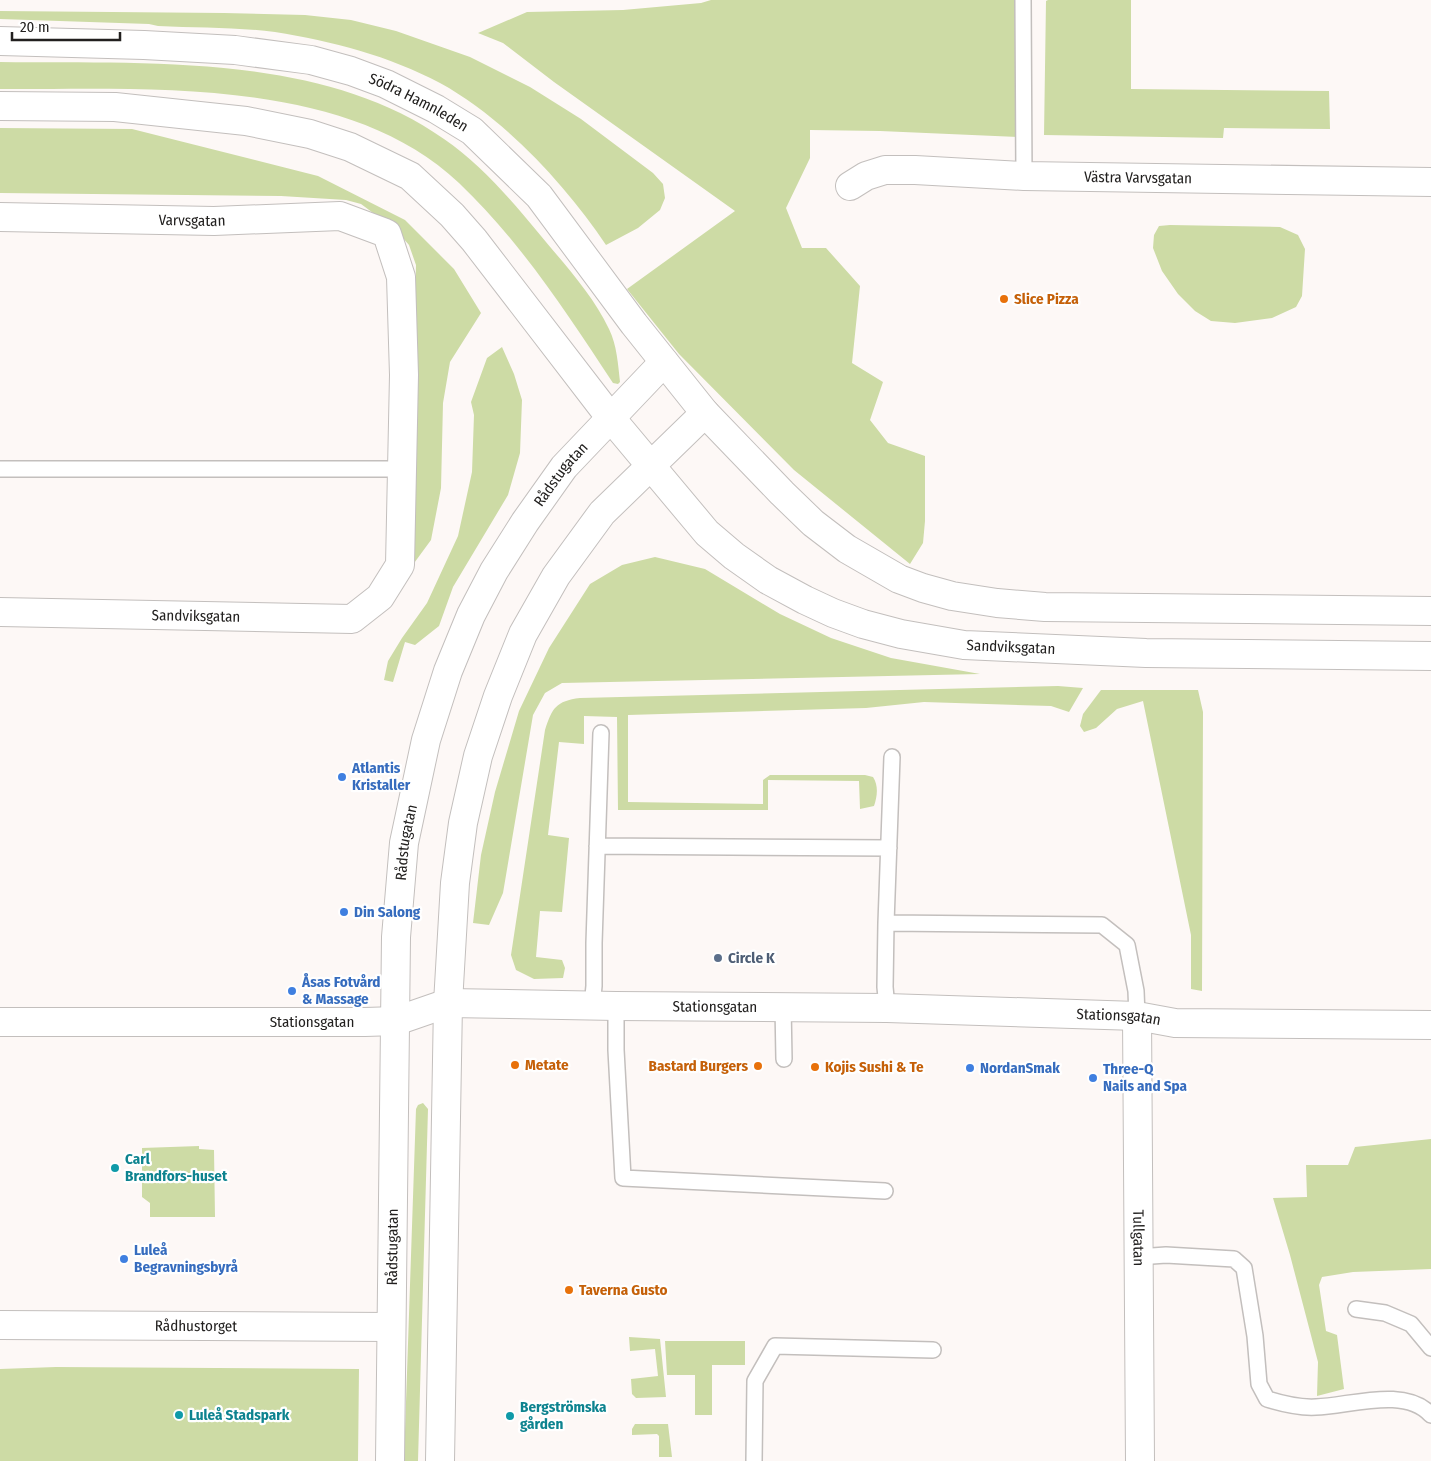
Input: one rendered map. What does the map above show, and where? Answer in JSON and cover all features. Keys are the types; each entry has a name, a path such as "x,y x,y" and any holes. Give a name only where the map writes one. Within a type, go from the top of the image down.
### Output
{"main road":[{"name":"Södra Hamnleden","path":"0,41 235,50 311,60 351,71 386,84 436,109 472,131 539,196 634,324 705,413"},
{"path":"0,106 115,107 246,121 310,134 350,147 410,176 452,215 474,240 650,466"},
{"name":"Västra Varvsgatan","path":"850,186 866,176 885,170 1024,176 1431,182"},
{"name":"Varvsgatan","path":"0,217 214,221 340,216 387,234 401,278 404,375 402,469"},
{"name":"Rådstugatan","path":"390,1461 396,938 404,843 426,740 448,671 471,615 504,554 564,467 664,362"},
{"path":"440,1461 448,1003 455,883 463,823 478,756 498,696 523,634 556,576 602,514 705,413 813,523 847,549 899,579 952,596 997,603 1045,607 1431,611"},
{"name":"Sandviksgatan","path":"650,466 707,533 734,556 768,580 804,600 833,613 863,624 901,634 964,645 1127,652 1431,656"},
{"name":"Sandviksgatan","path":"0,612 352,619 380,597 400,565 402,469"},
{"name":"Stationsgatan","path":"0,1022 396,1021 448,1003 887,1008 1137,1016 1176,1023 1431,1025"},
{"name":"Tullgatan","path":"1137,1016 1140,1461"},
{"name":"Rådhustorget","path":"0,1325 391,1327"}],"lane":[{"path":"1023,0 1024,176"},
{"path":"0,469 402,469"},
{"path":"601,733 594,986 604,1006 616,1050 623,1178 885,1191"},
{"path":"887,1008 885,987 886,923 892,757"},
{"path":"597,846 890,848"},
{"path":"886,923 1102,925 1127,945 1136,991 1137,1016"},
{"path":"783,1006 784,1059"},
{"path":"1138,1257 1166,1255 1234,1259 1244,1268 1255,1336 1259,1384 1267,1400 1296,1407 1317,1407 1378,1400 1409,1402 1425,1408 1431,1415"},
{"path":"1356,1309 1385,1313 1411,1324 1431,1348"},
{"path":"754,1461 755,1381 775,1346 934,1350"}],"green space":[{"path":"711,0 1021,0 1020,137 810,130 810,158 786,208 802,248 826,248 860,286 852,363 883,382 870,420 888,443 925,456 923,543 910,564 794,470 679,354 627,289 735,211 554,82 503,43 478,33 527,12 623,10 701,3"},
{"path":"1131,0 1131,89 1329,91 1330,129 1224,128 1223,138 1044,135 1046,1"},
{"path":"0,11 305,15 351,20 396,31 470,57 530,87 581,119 653,173 663,184 665,198 660,210 638,228 606,245 590,222 553,177 510,134 464,98 421,73 401,65 339,45 275,32 149,24 0,19"},
{"path":"0,62 171,64 230,69 287,77 343,91 396,111 444,139 471,160 508,197 569,269 595,304 612,335 620,382 618,384 613,383 542,278 481,205 459,183 412,148 360,123 302,106 241,96 117,89 0,89"},
{"path":"0,128 132,129 318,176 405,220 454,269 481,313 450,362 443,403 441,488 431,540 409,570 416,265 409,245 396,230 361,204 346,200 281,196 0,193"},
{"path":"1159,226 1280,227 1298,235 1305,249 1302,296 1296,307 1272,318 1235,323 1211,321 1195,311 1178,294 1162,271 1153,248 1154,235"},
{"path":"502,347 514,374 522,400 520,453 508,495 453,587 439,626 415,645 405,642 393,682 384,680 388,661 427,603 458,536 472,472 474,415 471,402 487,358"},
{"path":"655,557 705,569 780,614 831,638 891,658 980,674 562,683 545,693 533,715 503,893 489,925 473,923 481,855 495,792 519,711 549,648 590,584 622,565"},
{"path":"1058,686 1083,688 1069,712 1051,706 924,702 866,708 628,715 628,802 763,804 763,780 770,775 865,775 873,777 877,792 874,806 860,809 859,781 768,780 768,810 618,810 617,717 584,716 584,744 559,742 548,835 569,838 562,912 540,911 536,957 562,960 565,968 563,978 534,979 516,970 511,955 545,730 553,711 565,701 580,698"},
{"path":"1101,690 1198,690 1203,712 1202,991 1191,989 1191,935 1143,701 1117,709 1096,728 1084,732 1080,726 1083,714"},
{"path":"423,1103 428,1109 418,1461 404,1461 416,1109 418,1105"},
{"path":"1431,1139 1431,1269 1353,1272 1322,1277 1319,1285 1326,1331 1337,1335 1344,1389 1317,1396 1318,1362 1273,1198 1307,1197 1306,1165 1348,1165 1355,1147"},
{"path":"199,1146 199,1149 214,1150 215,1217 150,1217 150,1203 142,1197 142,1148"},
{"path":"629,1337 660,1339 666,1397 636,1398 632,1394 631,1379 658,1376 655,1349 630,1351"},
{"path":"665,1341 745,1341 745,1365 712,1365 712,1415 695,1415 695,1375 667,1375"},
{"name":"Luleå Stadspark","path":"56,1367 359,1369 358,1461 0,1461 0,1369"},
{"path":"635,1424 668,1424 672,1457 659,1457 659,1436 657,1434 632,1435 632,1429"}],"place":[{"name":"Slice Pizza","path":"1004,299"},
{"name":"Atlantis Kristaller","path":"342,777"},
{"name":"Din Salong","path":"344,912"},
{"name":"Circle K","path":"718,958"},
{"name":"Åsas Fotvård & Massage","path":"292,991"},
{"name":"Metate","path":"515,1065"},
{"name":"Bastard Burgers","path":"758,1066"},
{"name":"Kojis Sushi & Te","path":"815,1067"},
{"name":"NordanSmak","path":"970,1068"},
{"name":"Three-Q Nails and Spa","path":"1093,1078"},
{"name":"Carl Brandfors-huset","path":"115,1168"},
{"name":"Luleå Begravningsbyrå","path":"124,1259"},
{"name":"Taverna Gusto","path":"569,1290"},
{"name":"Luleå Stadspark","path":"179,1415"},
{"name":"Bergströmska gården","path":"510,1416"}]}
